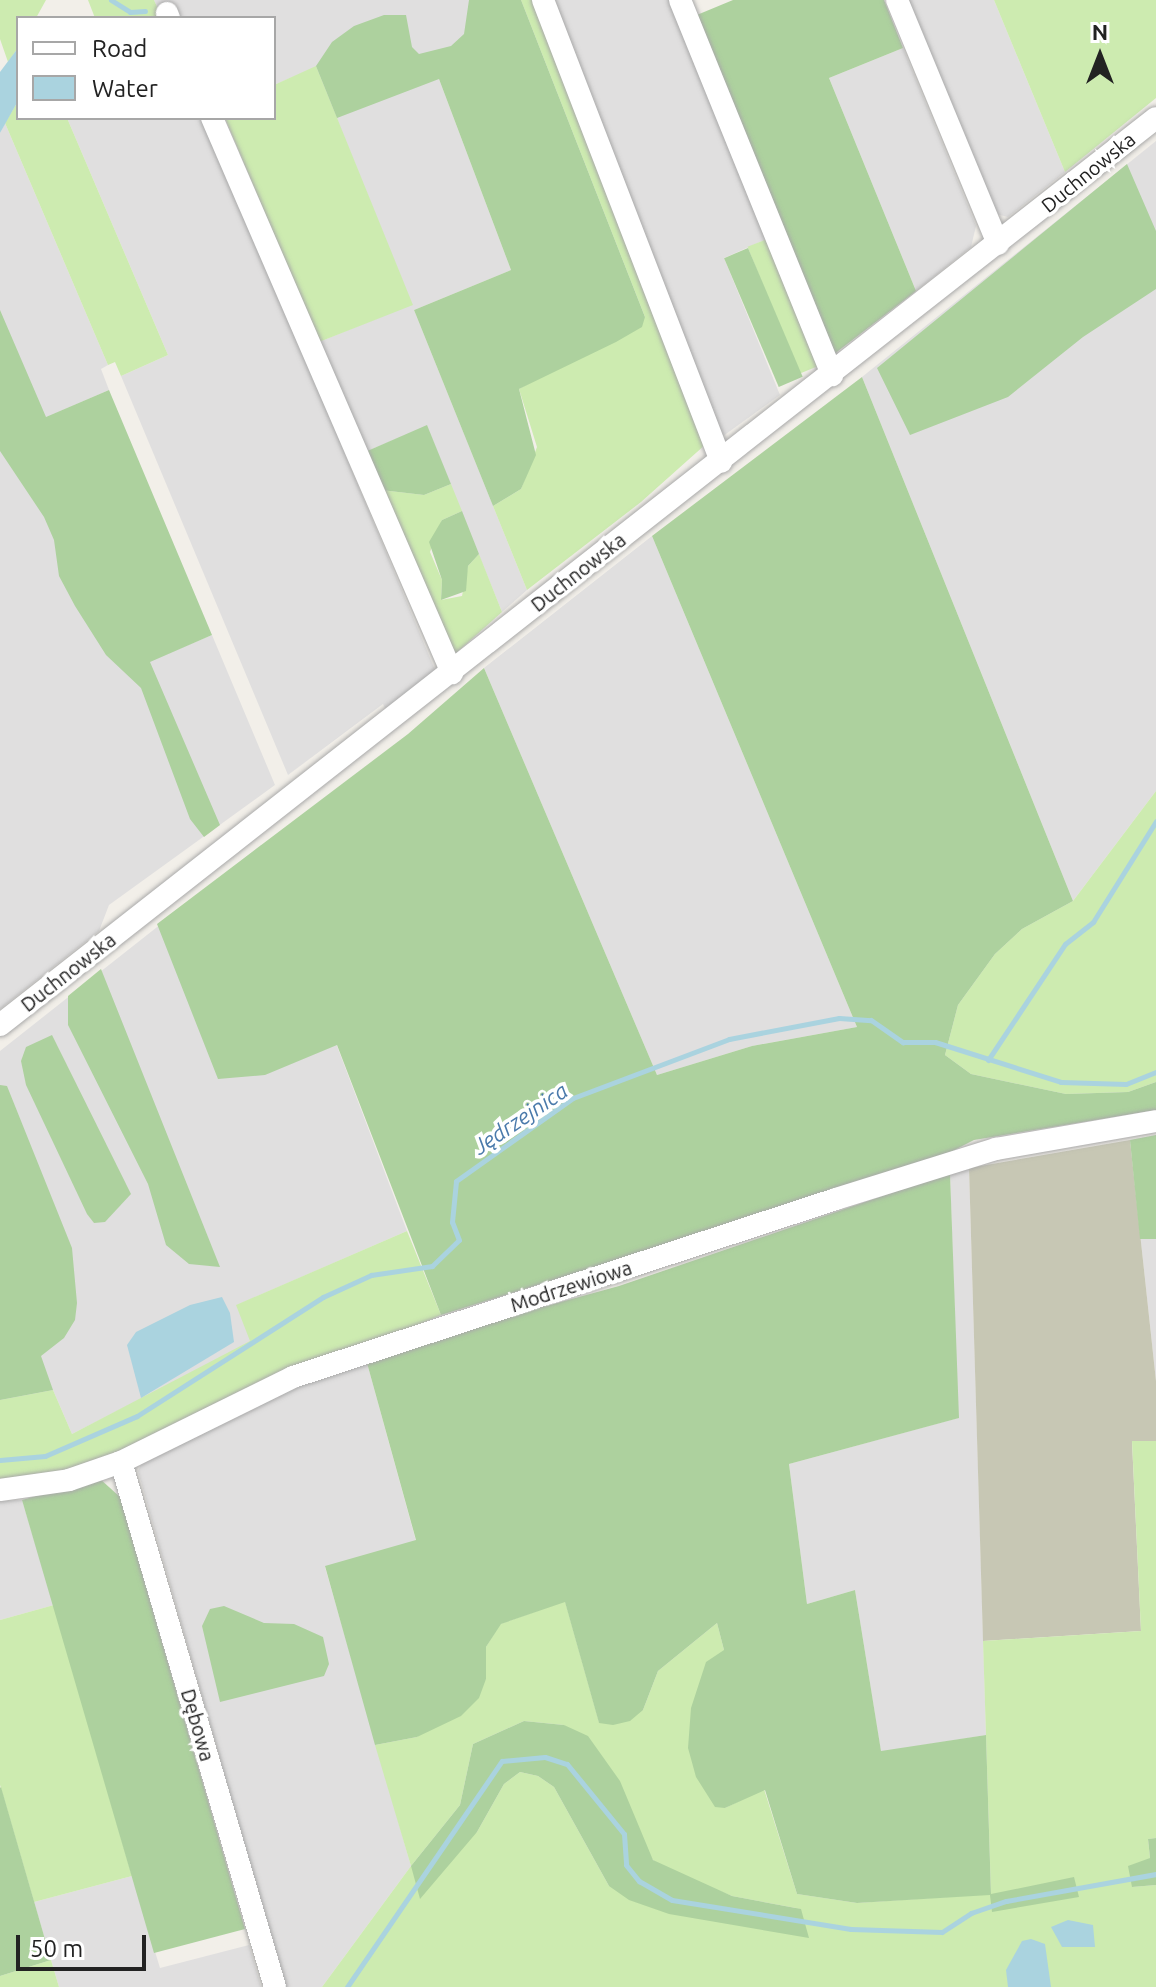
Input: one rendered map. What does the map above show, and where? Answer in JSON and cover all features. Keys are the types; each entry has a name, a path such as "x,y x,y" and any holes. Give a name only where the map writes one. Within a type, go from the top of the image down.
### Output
{"street":[{"path":"543,0 721,462"},
{"path":"680,0 832,375"},
{"path":"897,0 998,244"},
{"name":"Duchnowska","path":"0,1025 1156,118"},
{"path":"213,120 452,673"},
{"name":"Modrzewiowa","path":"0,1490 69,1480 121,1462 293,1377 996,1149 1156,1121"},
{"name":"Dębowa","path":"121,1462 275,1987"}],"shaded area":[{"path":"154,0 521,0 537,42 439,79 511,270 414,310 527,590 502,612 427,426 365,452 319,342 412,304 316,67 276,84 276,16 161,15"},
{"path":"552,0 671,0 767,239 724,258 780,395 719,439"},
{"path":"906,0 994,0 1065,172 1008,217 992,213"},
{"path":"903,48 976,226 971,247 916,291 829,78"},
{"path":"68,120 206,120 435,670 386,710 383,704 288,775 121,376 168,355"},
{"path":"5,123 108,365 101,369 109,390 47,417 150,661 212,635 275,785 109,905 99,931 0,1009 0,133"},
{"path":"1156,141 1156,791 1073,901 862,377"},
{"path":"652,536 857,1027 752,1046 657,1075 484,668"},
{"path":"261,845 407,1231 237,1305 254,1341 72,1434 53,1390 0,1400 0,1051"},
{"path":"1156,1135 1156,1381 1130,1140"},
{"path":"1130,1140 1156,1381 1156,1441 1132,1442 1141,1631 983,1641 969,1168"},
{"path":"969,1168 986,1735 881,1752 855,1590 807,1604 789,1464 958,1418 950,1173"},
{"path":"367,1363 416,1541 325,1567 411,1866 322,1987 285,1987 138,1471 144,1458 274,1395"},
{"path":"22,1500 54,1605 0,1620 0,1501"},
{"path":"132,1876 160,1968 249,1945 261,1987 59,1987 34,1902"}],"green space":[{"path":"0,0 46,0 37,16 16,16 16,51 8,62 0,39"},
{"path":"88,0 154,0 161,16 94,16"},
{"path":"469,0 521,0 645,317 642,327 616,342 519,389 536,455 521,489 493,506 414,310 511,270 439,79 337,118 316,66 332,42 354,26 384,15 406,15 412,47 419,54 451,46 464,34"},
{"path":"521,0 534,0 706,444 641,502 527,590 493,506 521,489 537,447 519,389 645,317"},
{"path":"733,0 884,0 903,48 829,78 916,291 829,358 692,17"},
{"path":"994,0 1156,0 1156,98 1065,172"},
{"path":"316,66 413,305 319,342 226,120 276,120 276,84"},
{"path":"16,104 16,120 68,120 168,355 121,376 115,362 108,365 5,123"},
{"path":"1127,164 1156,231 1156,289 1083,337 1008,397 910,435 877,368"},
{"path":"767,239 818,366 799,374 748,247"},
{"path":"748,248 803,377 779,387 724,258"},
{"path":"0,310 46,417 109,390 212,635 150,662 220,825 204,837 190,819 141,688 106,655 75,606 59,576 54,540 44,517 0,451"},
{"path":"862,377 1073,901 1022,929 995,954 958,1005 945,1055 971,1074 1066,1094 1128,1092 1156,1082 1156,1110 974,1140 933,1161 441,1315 337,1045 265,1075 218,1079 157,924 408,734 484,668 657,1075 752,1046 857,1027 652,536"},
{"path":"427,425 451,484 424,495 381,490 365,452"},
{"path":"451,484 462,511 442,520 430,552 442,580 441,600 462,596 468,566 479,554 502,612 455,654 381,490 424,495"},
{"path":"462,511 479,554 468,566 466,591 441,600 442,580 429,542 442,520"},
{"path":"1156,791 1156,1082 1128,1092 1066,1094 971,1074 945,1055 958,1005 995,954 1022,929 1073,901"},
{"path":"101,969 220,1267 189,1264 166,1245 148,1184 68,1025 68,996"},
{"path":"52,1035 131,1194 105,1222 94,1223 87,1214 26,1085 21,1061 26,1047"},
{"path":"0,1085 7,1086 72,1248 77,1303 75,1320 64,1338 41,1356 53,1390 0,1400"},
{"path":"1156,1135 1156,1239 1140,1239 1130,1140"},
{"path":"950,1173 959,1418 789,1464 807,1604 855,1590 881,1751 986,1735 991,1894 1074,1877 1079,1897 992,1912 990,1895 857,1903 797,1894 765,1790 725,1808 715,1807 696,1777 688,1748 691,1708 706,1662 724,1650 717,1623 658,1671 643,1710 630,1721 613,1725 599,1723 565,1602 501,1624 486,1647 486,1679 479,1698 461,1716 417,1737 375,1745 325,1566 416,1540 367,1363 470,1327 619,1286"},
{"path":"407,1231 441,1315 83,1466 28,1480 0,1479 0,1400 53,1390 72,1434 250,1341 236,1305"},
{"path":"1132,1441 1156,1441 1156,1838 1148,1839 1150,1858 1132,1887 1156,1885 1156,1987 322,1987 411,1866 375,1745 417,1737 486,1679 486,1647 500,1624 565,1601 599,1722 643,1710 658,1671 717,1623 724,1650 725,1808 764,1789 797,1894 857,1903 991,1894 983,1641 1141,1631","holes":["524,1721 564,1725 653,1860 667,1870 732,1896 801,1909 609,1886 554,1787 538,1776 520,1772 504,1784 477,1832 411,1866 460,1805 473,1744"]},
{"path":"99,1478 120,1497 245,1929 154,1953 22,1500"},
{"path":"54,1605 132,1876 34,1902 0,1785 0,1620"},
{"path":"224,1606 264,1623 294,1624 323,1637 329,1664 324,1676 220,1702 202,1626 210,1609"},
{"path":"524,1721 564,1725 588,1736 620,1781 653,1860 732,1896 801,1909 809,1938 669,1914 629,1900 609,1886 554,1787 538,1776 520,1772 504,1784 477,1832 420,1899 411,1866 460,1805 473,1744"},
{"path":"0,1788 51,1960 0,1976"},
{"path":"1156,1838 1156,1885 1132,1887 1128,1866 1150,1858 1148,1839"},
{"path":"51,1960 59,1987 0,1987 0,1976"}],"water":[{"path":"16,51 16,105 0,133 0,72"},
{"path":"222,1297 230,1313 234,1342 141,1398 127,1345 136,1332 190,1305"},
{"path":"1068,1920 1093,1925 1095,1947 1062,1947 1051,1927"},
{"path":"1031,1939 1045,1944 1051,1987 1008,1987 1006,1970 1022,1941"}],"waterway":[{"path":"111,0 130,12 145,11"},
{"path":"988,1060 1065,944 1093,922 1156,821"},
{"name":"Jędrzejnica","path":"0,1460 45,1456 137,1416 323,1297 371,1275 432,1266 459,1240 452,1222 456,1181 573,1098 729,1039 839,1018 871,1020 903,1042 935,1042 1061,1082 1126,1084 1156,1072"},
{"path":"347,1987 502,1761 545,1757 567,1764 624,1834 626,1865 639,1881 672,1900 851,1929 942,1932 971,1913 1006,1901 1156,1874"}]}
